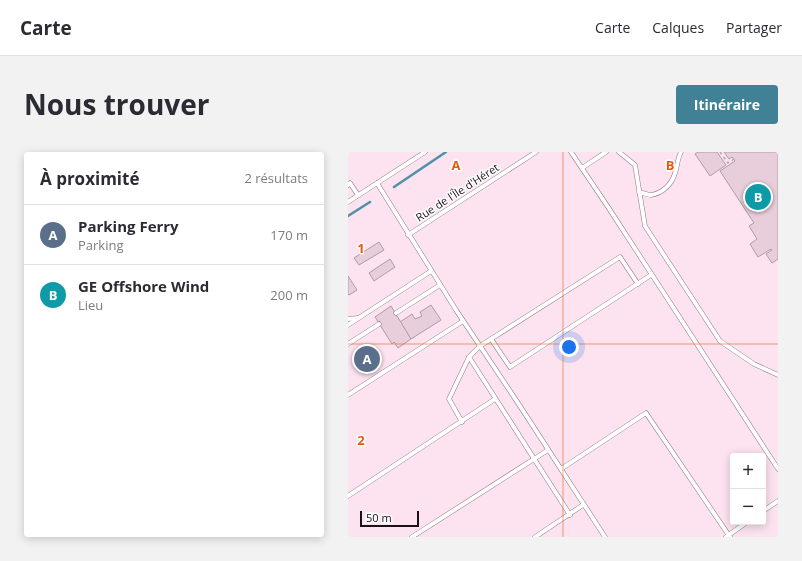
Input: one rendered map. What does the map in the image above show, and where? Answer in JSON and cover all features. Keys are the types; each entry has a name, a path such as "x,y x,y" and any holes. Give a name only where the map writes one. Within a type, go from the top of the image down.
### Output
{"lane":[{"path":"348,202 425,152"},
{"name":"Rue de l'Île d'Héret","path":"408,235 536,152"},
{"path":"571,152 778,468"},
{"path":"582,168 606,152"},
{"path":"619,152 635,165 645,226 720,341 754,364 778,375"},
{"path":"639,192 650,195 662,191 671,182 676,172 678,158 681,152"},
{"path":"348,185 350,183 358,195"},
{"path":"377,183 463,321 605,537"},
{"path":"462,422 449,399 469,357 480,346 620,257 638,284"},
{"path":"348,325 431,271"},
{"path":"491,339 510,367 651,275"},
{"path":"396,313 440,285"},
{"path":"348,314 350,318 358,318"},
{"path":"348,395 463,321"},
{"path":"348,344 379,324"},
{"path":"469,357 570,515"},
{"path":"348,496 495,399"},
{"path":"561,469 646,413 728,536 743,525"},
{"path":"412,537 548,450"},
{"path":"766,509 778,501"},
{"path":"535,537 583,505"}],"path":[{"path":"720,153 728,163 734,159"}],"shaded area":[{"path":"348,152 778,152 778,537 348,537"}],"building":[{"path":"698,152 717,152 726,165 710,176 695,154"},
{"path":"724,152 778,152 778,259 772,263 766,254 772,250 771,249 758,257 750,244 757,239 749,226 754,223 720,171 735,161 732,157 729,159"},
{"path":"379,242 384,250 359,265 354,258"},
{"path":"390,259 395,267 374,281 369,273"},
{"path":"348,276 357,290 349,295 348,294"},
{"path":"431,305 441,320 411,339 400,322 412,314 415,319 422,316 420,312"},
{"path":"391,306 411,339 398,348 394,342 392,344 375,317"}],"waterway":[{"path":"394,187 446,152"},
{"path":"348,216 370,202"}],"place":[{"name":"GE Offshore Wind","path":"758,197"},
{"name":"Parking Ferry","path":"367,359"}]}
